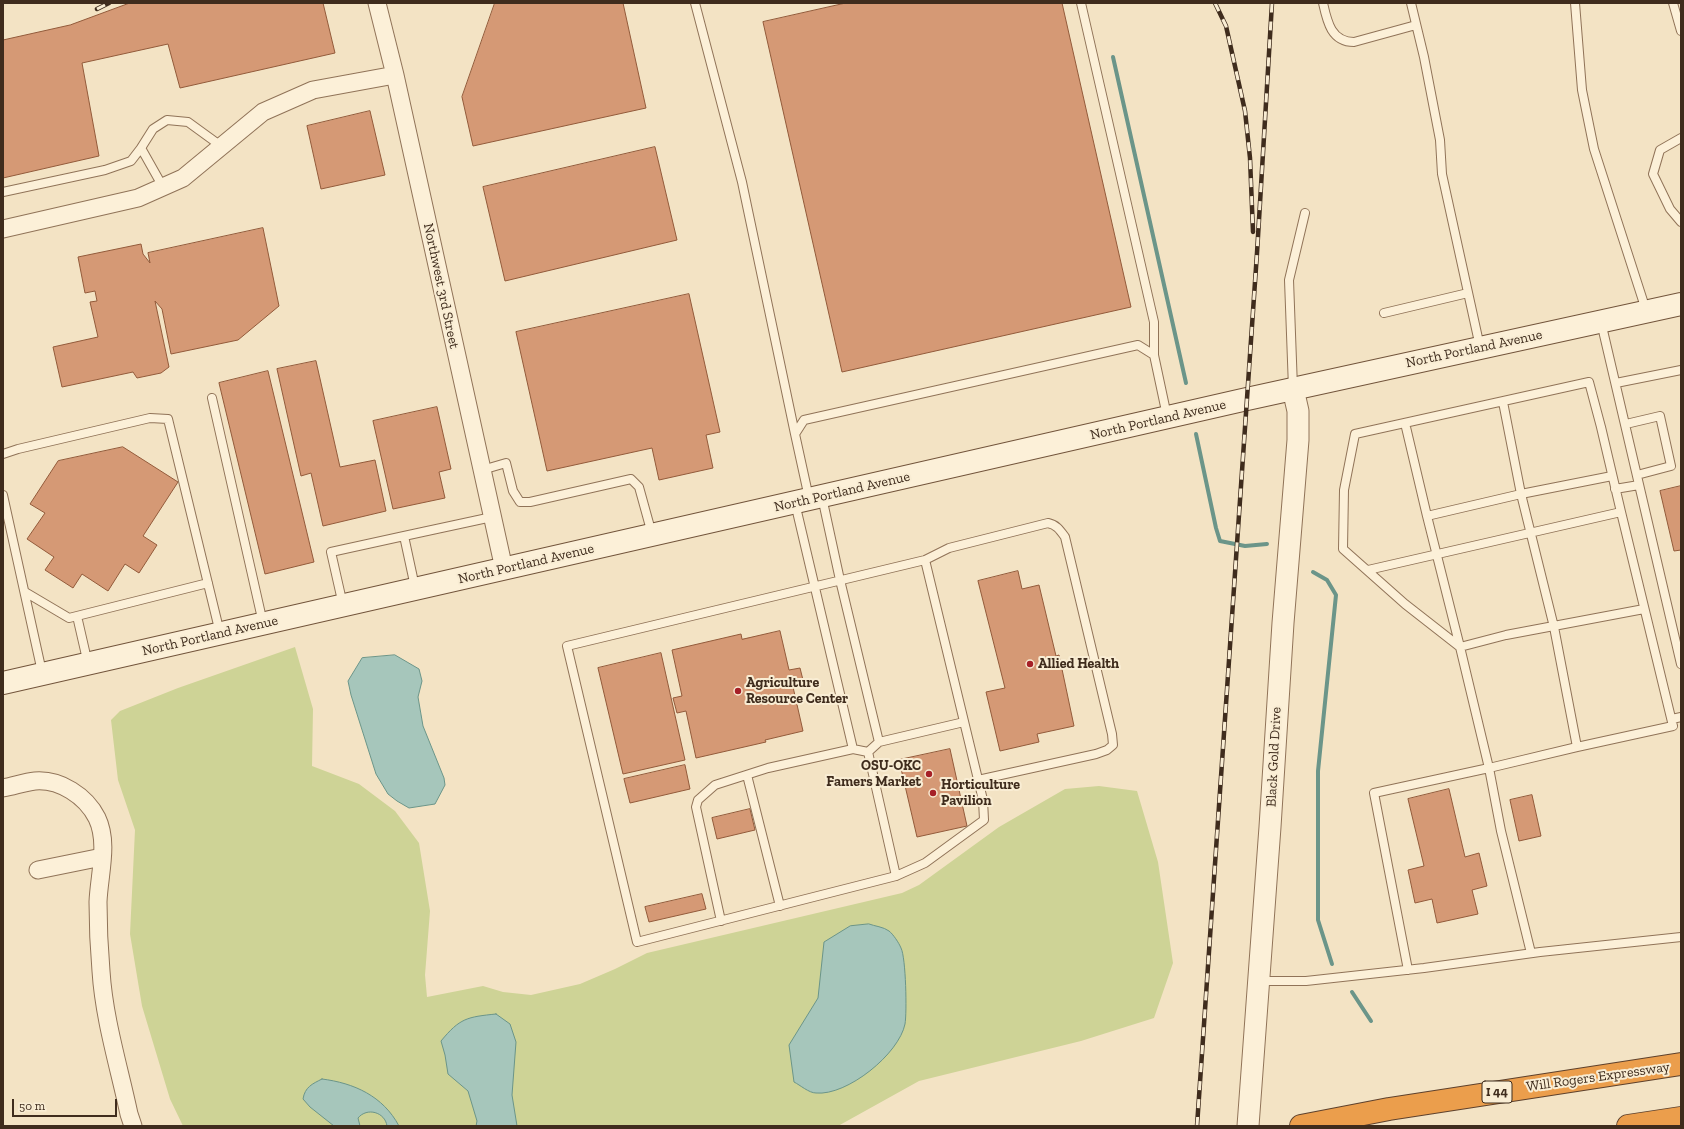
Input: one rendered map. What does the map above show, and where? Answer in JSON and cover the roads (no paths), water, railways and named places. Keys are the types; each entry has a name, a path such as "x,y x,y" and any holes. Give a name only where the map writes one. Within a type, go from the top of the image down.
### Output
{"highway":[{"name":"Will Rogers Expressway","path":"1308,1125 1515,1089 1681,1064"},
{"path":"1628,1126 1681,1118"}],"main road":[{"name":"North Portland Avenue","path":"3,683 1293,389 1681,304"}],"street":[{"name":"Northwest 3rd Street","path":"377,3 395,75 504,569"},
{"path":"3,229 138,198 183,178 263,112 313,90 395,75"},
{"name":"Black Gold Drive","path":"1248,1126 1283,623 1298,440 1298,411 1293,389"},
{"path":"3,788 26,783 44,782 66,787 78,795 89,806 97,818 103,842 98,908 101,974 107,1012 129,1114 133,1126"},
{"path":"38,870 102,857"}],"lane":[{"path":"695,3 742,182 809,499 840,580 879,742"},
{"path":"1081,3 1154,322 1154,355 1167,418"},
{"path":"1323,3 1328,24 1334,34 1347,42 1354,42 1416,25"},
{"path":"1411,3 1440,140 1442,174 1480,348"},
{"path":"1575,3 1582,90 1594,149 1646,311"},
{"path":"1673,3 1681,31"},
{"path":"3,192 105,170 131,161 153,129 167,120 188,122 221,146"},
{"path":"1681,138 1660,150 1653,174 1670,209 1681,222"},
{"path":"141,148 163,187"},
{"path":"1293,389 1289,280 1305,213"},
{"path":"1384,313 1468,293"},
{"path":"1601,321 1681,664"},
{"path":"795,434 804,420 1138,345 1154,355"},
{"path":"1616,383 1681,370"},
{"path":"1408,970 1374,793 1673,726 1589,382 1406,424 1355,434 1344,490 1343,548 1405,604 1460,647"},
{"path":"212,398 264,624"},
{"path":"1503,402 1521,494 1532,533 1554,627 1577,747"},
{"path":"1626,424 1660,416 1671,466 1637,475"},
{"path":"3,454 18,449 150,418 168,419 220,634"},
{"path":"1406,424 1489,768 1501,831 1531,953"},
{"path":"482,470 506,463 513,491 520,502 530,502 631,479 638,487 652,535"},
{"path":"1427,516 1521,494 1612,476"},
{"path":"1615,489 1640,485"},
{"path":"3,495 42,674"},
{"path":"809,499 814,587 853,749"},
{"path":"1368,570 1620,512"},
{"path":"343,606 331,552 492,517"},
{"path":"925,560 978,780 983,800 984,820 925,863 896,876 637,942 567,646 925,560 949,548 1048,523 1053,524 1065,537 1112,734 1113,746 1096,754 978,780"},
{"path":"404,536 416,589"},
{"path":"25,592 69,618 208,584"},
{"path":"1460,647 1506,635 1644,609"},
{"path":"77,616 88,664"},
{"path":"1672,719 1681,717"},
{"path":"868,752 879,742 964,722"},
{"path":"721,921 696,807 698,800 715,785 768,768 853,749 868,752"},
{"path":"868,752 896,876"},
{"path":"747,775 780,906"},
{"path":"1259,982 1306,981 1408,970 1531,953 1681,937"}],"water":[{"path":"395,655 419,669 422,681 418,697 423,726 444,778 445,785 435,804 409,808 388,794 376,774 351,695 348,681 362,658"},
{"path":"869,924 889,931 896,939 903,954 906,1018 901,1036 882,1060 870,1071 856,1080 842,1088 828,1092 810,1092 794,1082 789,1045 818,998 824,942 850,926"},
{"path":"496,1014 510,1024 516,1042 512,1095 517,1126 476,1126 477,1121 468,1091 448,1074 441,1041 459,1023 465,1020 478,1016"},
{"path":"322,1079 356,1088 376,1099 385,1107 399,1126 387,1126 383,1117 379,1114 371,1112 358,1118 360,1126 334,1126 310,1107 303,1099 307,1089 312,1084"}],"waterway":[{"path":"1113,57 1186,383"},
{"path":"1196,434 1220,541 1245,546 1267,544"},
{"path":"1313,572 1327,580 1336,595 1318,771 1318,920 1332,964"},
{"path":"1352,992 1371,1021"}],"railway":[{"path":"97,9 109,3"},
{"path":"1215,3 1226,26 1245,111 1250,158 1253,232"},
{"path":"1197,1126 1257,253 1272,3"}],"place":[{"name":"Allied Health","path":"1030,664"},
{"name":"Agriculture Resource Center","path":"738,691"},
{"name":"OSU-OKC Famers Market","path":"929,774"},
{"name":"Horticulture Pavilion","path":"933,793"}]}
